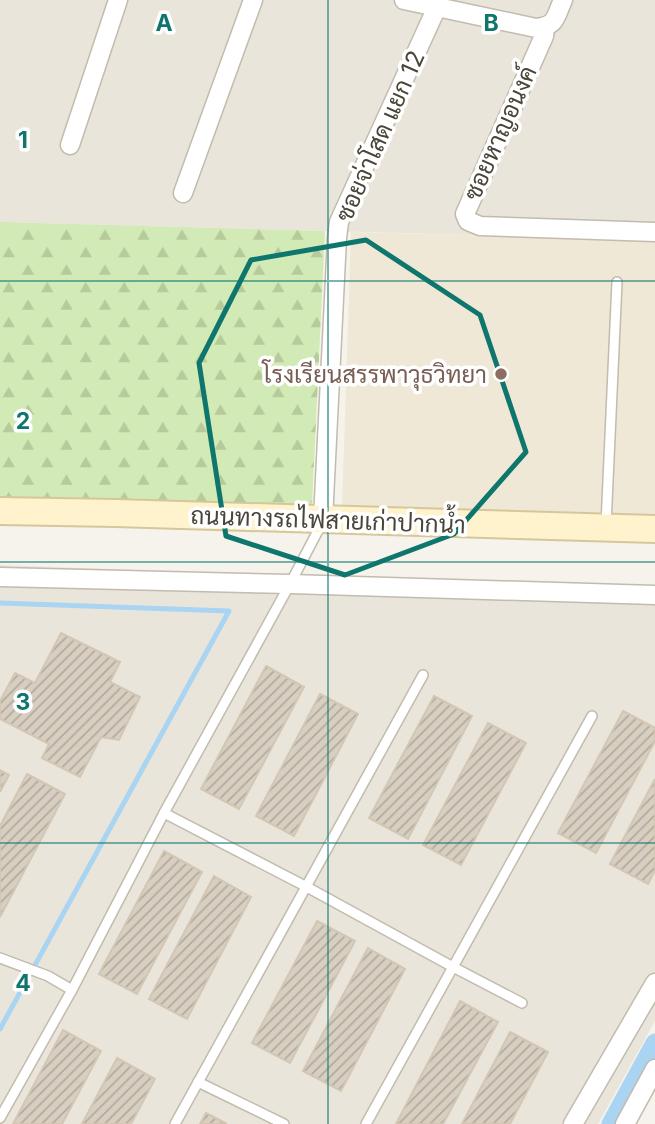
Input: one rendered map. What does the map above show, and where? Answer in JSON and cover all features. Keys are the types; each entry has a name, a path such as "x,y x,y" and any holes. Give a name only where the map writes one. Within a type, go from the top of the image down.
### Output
{"main road":[{"name":"ถนนทางรถไฟสายเก่าปากน้ำ","path":"0,511 655,529"}],"street":[{"path":"70,145 118,0"},
{"path":"183,193 253,0"},
{"path":"404,0 536,28 553,22 563,0"},
{"path":"486,17 493,0"},
{"name":"ซอยจ่าโสด แยก 12","path":"323,520 339,222 437,7"},
{"name":"ซอยหาญอนงค์","path":"545,27 544,36 465,214 468,221 480,226 655,232"},
{"path":"0,577 655,595"},
{"path":"573,1124 655,983"},
{"path":"625,1124 655,1069"}],"lane":[{"path":"606,528 617,282"},
{"path":"0,1118 72,990 164,813 323,520"},
{"path":"175,1124 423,675"},
{"path":"366,1124 592,716"},
{"path":"164,813 522,1003"},
{"path":"2,962 48,976 72,990"},
{"path":"198,1082 284,1124"}],"highlighted area":[{"path":"366,240 480,315 526,452 454,534 345,575 226,536 199,363 251,260"}],"shaded area":[{"path":"0,0 655,0 655,240 0,222"},
{"name":"โรงเรียนสรรพาวุธวิทยา","path":"351,232 655,240 655,516 342,508"},
{"path":"0,565 655,589 655,1021 598,1124 0,1124"}],"green space":[{"path":"0,222 325,231 312,505 0,498"}],"building":[{"path":"61,633 120,662 110,682 140,697 119,740 101,737 80,777 42,758 49,744 0,719 0,701 15,673 35,683"},
{"path":"266,666 304,687 239,809 201,789"},
{"path":"320,694 358,714 294,836 256,816"},
{"path":"434,696 472,716 408,839 369,818"},
{"path":"623,711 655,728 655,741 596,853 558,833"},
{"path":"488,723 526,743 461,865 423,845"},
{"path":"0,770 9,775 0,792"},
{"path":"27,774 65,794 0,917 0,826"},
{"path":"655,779 655,870 648,884 610,864"},
{"path":"164,851 202,872 137,994 99,974"},
{"path":"214,876 251,897 187,1019 149,999"},
{"path":"317,921 355,941 290,1063 252,1043"},
{"path":"368,948 405,969 341,1091 303,1071"},
{"path":"460,1001 498,1022 443,1124 396,1124"},
{"path":"63,1030 101,1051 62,1124 13,1124"},
{"path":"510,1032 548,1052 510,1124 462,1124"},
{"path":"117,1058 155,1079 131,1124 82,1124"},
{"path":"206,1113 227,1124 200,1124"}],"waterway":[{"path":"0,603 229,611 0,1029"},
{"path":"611,1124 655,1043"}],"place":[{"name":"โรงเรียนสรรพาวุธวิทยา","path":"501,374"}]}
